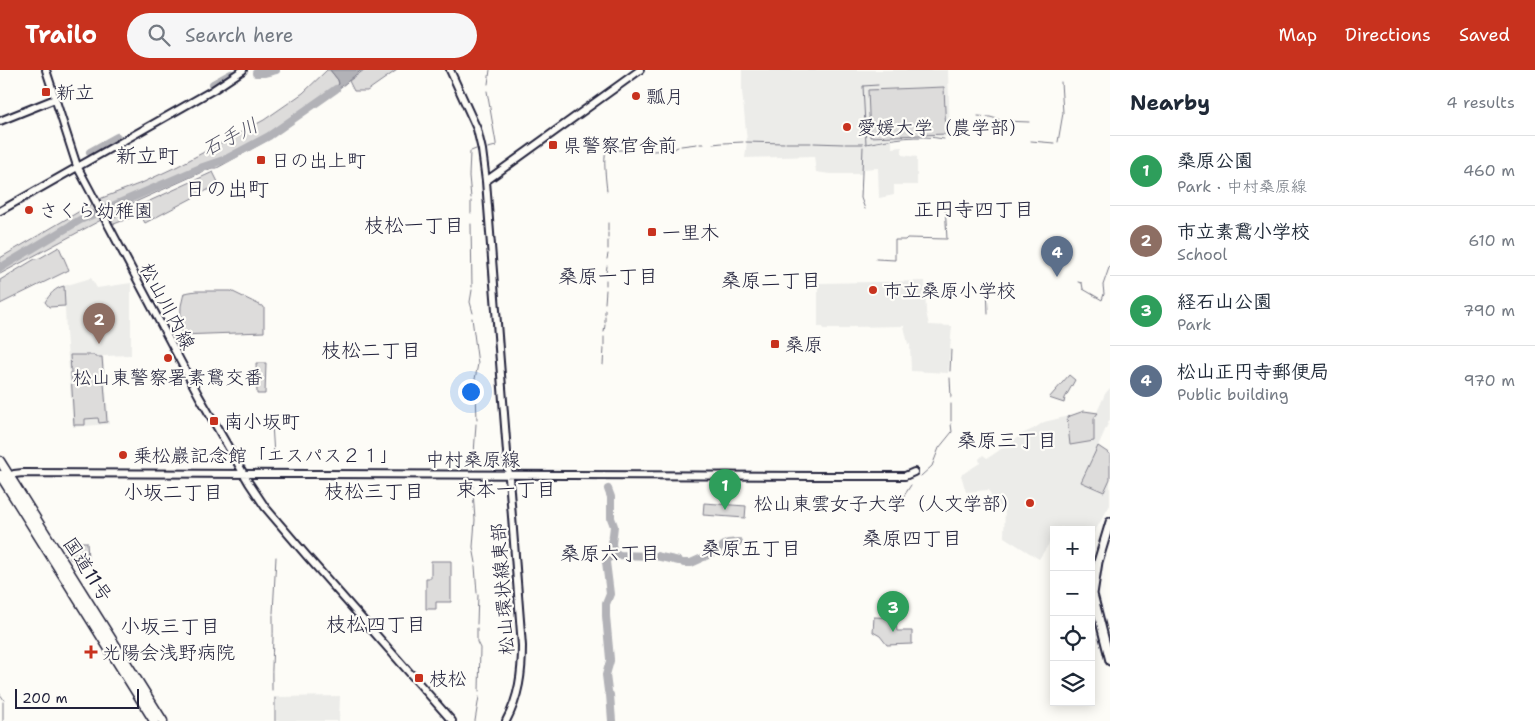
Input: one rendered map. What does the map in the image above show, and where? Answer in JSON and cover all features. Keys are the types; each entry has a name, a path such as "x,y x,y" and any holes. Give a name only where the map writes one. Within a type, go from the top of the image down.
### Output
{"highway":[{"name":"国道11号","path":"0,461 4,477 154,721"},
{"name":"国道11号","path":"4,477 110,633 163,721"}],"main road":[{"path":"1110,522 1098,562 1093,594 1110,661"}],"street":[{"name":"松山川内線","path":"46,70 77,166 199,396 244,474 271,514 452,721"},
{"path":"0,211 213,90 243,70"},
{"name":"松山環状線東部","path":"450,70 477,129 486,181 522,660 518,692 506,721"},
{"path":"486,181 640,70"},
{"path":"0,121 55,99"},
{"name":"中村桑原線","path":"4,477 23,473 905,476 914,472"}],"shaded area":[{"path":"327,70 330,70 339,84 329,93 339,90 270,139 217,168 202,172 131,204 0,274 0,258 102,198 144,182 178,166 264,120 303,93"},
{"path":"330,70 362,70 342,86 328,94 339,84"},
{"path":"364,70 397,70 367,91 354,91 349,81"},
{"name":"愛媛大学（農学部）","path":"742,70 948,70 950,137 892,138 892,148 902,147 902,155 917,157 917,185 894,185 894,195 879,198 878,168 862,169 862,174 830,174 816,172 814,156 745,158 747,141"},
{"path":"944,87 946,134 870,137 868,90"},
{"path":"213,172 219,184 145,223 140,214 114,224 110,219"},
{"path":"59,247 69,270 0,304 0,280"},
{"path":"91,278 97,288 131,283 131,355 103,356 109,424 73,427 64,286"},
{"path":"925,281 926,312 929,325 952,326 948,373 911,371 910,344 908,344 904,326 849,327 849,329 823,329 823,327 818,327 818,285 820,283"},
{"path":"64,286 65,306 49,307 45,302 47,299 55,290"},
{"path":"231,291 264,307 264,332 180,335 181,306 184,293"},
{"path":"70,355 102,357 107,422 99,423 98,418 85,419 85,425 74,425"},
{"path":"256,363 266,363 265,394 257,394"},
{"path":"1069,375 1075,380 1064,403 1049,398"},
{"path":"1110,388 1110,419 1098,446 1110,454 1110,505 1095,531 1095,526 1050,526 1050,542 1039,559 1004,537 1005,507 995,505 989,490 966,492 961,475 980,463 979,459 983,455 987,458 991,456 1024,433 1044,422 1084,411 1097,412 1105,394"},
{"path":"1084,411 1098,413 1094,418 1094,441 1070,445 1067,417"},
{"path":"1098,446 1110,454 1110,479 1104,492 1081,482"},
{"path":"704,503 746,506 745,518 703,515"},
{"path":"70,542 87,542 88,559 70,559"},
{"path":"431,561 451,561 451,602 436,602 436,609 426,609 426,578 431,578"},
{"path":"874,617 895,618 897,631 912,631 912,644 887,645 880,636 873,632"},
{"path":"340,696 339,721 276,721 276,697"}],"waterway":[{"path":"256,73 276,70"},
{"path":"488,84 490,70"},
{"path":"213,84 231,74"},
{"path":"1058,142 1063,113 1061,82"},
{"path":"878,85 863,86 866,144 914,137 944,139"},
{"name":"石手川","path":"0,268 80,220 226,159 269,136 336,89"},
{"path":"487,91 496,143 496,146 488,148"},
{"path":"978,116 1004,121 1029,122"},
{"path":"90,152 117,137"},
{"path":"1031,141 1054,143"},
{"path":"724,143 743,142"},
{"path":"746,142 784,143"},
{"path":"713,144 722,143"},
{"path":"786,143 811,143"},
{"path":"814,143 843,144"},
{"path":"681,146 697,144"},
{"path":"845,144 863,144"},
{"path":"674,149 678,147"},
{"path":"863,147 861,198 865,209"},
{"path":"471,151 476,149"},
{"path":"617,150 622,150"},
{"path":"653,151 668,150"},
{"path":"606,151 607,191"},
{"path":"642,151 650,151"},
{"path":"470,152 469,176 471,198"},
{"path":"471,201 471,213"},
{"path":"876,259 895,260 895,240 905,240 907,238 947,239 945,205"},
{"path":"608,223 608,231"},
{"path":"471,224 472,287"},
{"path":"608,233 608,238"},
{"path":"608,241 608,249"},
{"path":"607,259 608,254"},
{"path":"1078,282 1082,283 1083,289 1102,300 1104,294 1103,285 1110,265"},
{"path":"606,274 607,266"},
{"path":"606,280 606,285"},
{"path":"987,281 988,314"},
{"path":"472,290 470,302 473,313"},
{"path":"605,303 606,290"},
{"path":"605,317 605,322"},
{"path":"472,318 478,364 474,384 477,420"},
{"path":"604,332 605,325"},
{"path":"604,337 604,345"},
{"path":"603,365 604,348"},
{"path":"950,371 951,350"},
{"path":"950,378 951,397"},
{"path":"951,404 951,421"},
{"path":"272,423 274,456"},
{"path":"473,469 476,424"},
{"path":"921,476 932,466 939,448 952,432 951,424"},
{"path":"473,481 473,487"},
{"path":"900,502 911,485"},
{"path":"608,489 611,497 611,518 614,526 612,544 614,555"},
{"path":"473,491 475,520 473,547 476,563"},
{"path":"723,546 728,543 739,542"},
{"path":"704,557 718,550"},
{"path":"607,559 614,555 656,556 679,561"},
{"path":"273,613 276,557"},
{"path":"684,563 691,563 700,559"},
{"path":"606,562 610,594 606,604 610,659"},
{"path":"475,566 477,593"},
{"path":"477,624 478,595"},
{"path":"272,690 273,615"},
{"path":"477,628 477,642 480,648 479,691"},
{"path":"608,691 606,675 610,661"},
{"path":"0,694 4,700"},
{"path":"610,695 612,721"},
{"path":"475,721 479,697"},
{"path":"275,698 275,721"},
{"path":"3,702 3,721"}],"place":[{"name":"新立","path":"46,92"},
{"name":"瓢月","path":"636,96"},
{"name":"愛媛大学（農学部）","path":"847,127"},
{"name":"県警察官舎前","path":"553,145"},
{"name":"日の出上町","path":"261,160"},
{"name":"さくら幼稚園","path":"29,210"},
{"name":"一里木","path":"652,232"},
{"name":"松山正円寺郵便局","path":"1057,277"},
{"name":"市立桑原小学校","path":"873,290"},
{"name":"市立素鵞小学校","path":"99,344"},
{"name":"桑原","path":"775,344"},
{"name":"松山東警察署素鵞交番","path":"168,358"},
{"name":"南小坂町","path":"214,421"},
{"name":"乗松巖記念館「エスパス２１」","path":"123,455"},
{"name":"松山東雲女子大学（人文学部）","path":"1030,503"},
{"name":"桑原公園","path":"725,510"},
{"name":"経石山公園","path":"893,632"},
{"name":"光陽会浅野病院","path":"91,652"},
{"name":"枝松","path":"419,678"}],"district":[{"name":"新立町","path":"147,156"},
{"name":"日の出町","path":"227,189"},
{"name":"正円寺四丁目","path":"974,209"},
{"name":"枝松一丁目","path":"414,225"},
{"name":"桑原一丁目","path":"608,276"},
{"name":"桑原二丁目","path":"771,280"},
{"name":"枝松二丁目","path":"371,350"},
{"name":"桑原三丁目","path":"1007,440"},
{"name":"束本一丁目","path":"506,489"},
{"name":"枝松三丁目","path":"374,491"},
{"name":"小坂二丁目","path":"173,492"},
{"name":"桑原四丁目","path":"912,538"},
{"name":"桑原五丁目","path":"751,548"},
{"name":"桑原六丁目","path":"610,553"},
{"name":"枝松四丁目","path":"376,624"},
{"name":"小坂三丁目","path":"170,626"}]}
